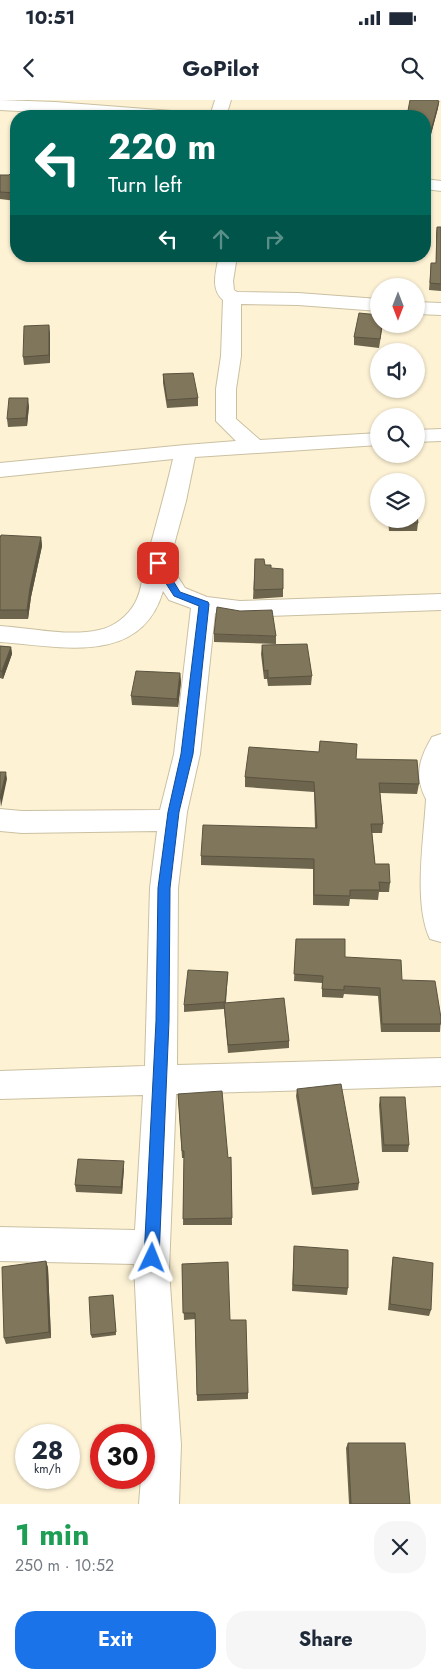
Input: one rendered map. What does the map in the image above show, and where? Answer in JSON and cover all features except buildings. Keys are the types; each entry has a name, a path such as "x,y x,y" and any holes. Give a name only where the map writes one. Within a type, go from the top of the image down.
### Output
{"street":[{"path":"0,105 113,106 137,110"},
{"path":"227,262 224,282 225,292 232,298 298,299 370,304"},
{"path":"232,298 231,356 226,389 226,421 254,446"},
{"path":"425,308 441,309"},
{"path":"425,435 441,434"},
{"path":"0,470 184,451 370,440"},
{"path":"0,634 74,642 113,635 133,625 146,606 175,501 184,451"},
{"path":"158,563 177,594 204,604 248,609 441,602"},
{"path":"159,1504 162,1444 151,1270 163,1021 164,888 172,820 187,754 204,604"},
{"path":"441,744 434,762 433,782 435,791 440,796 435,902 441,930"},
{"path":"0,820 22,822 172,820"},
{"path":"0,1085 441,1072"},
{"path":"0,1244 152,1247"}],"route":[{"path":"152,1258 163,1021 164,888 173,812 187,754 204,604 177,594 158,563"}]}
